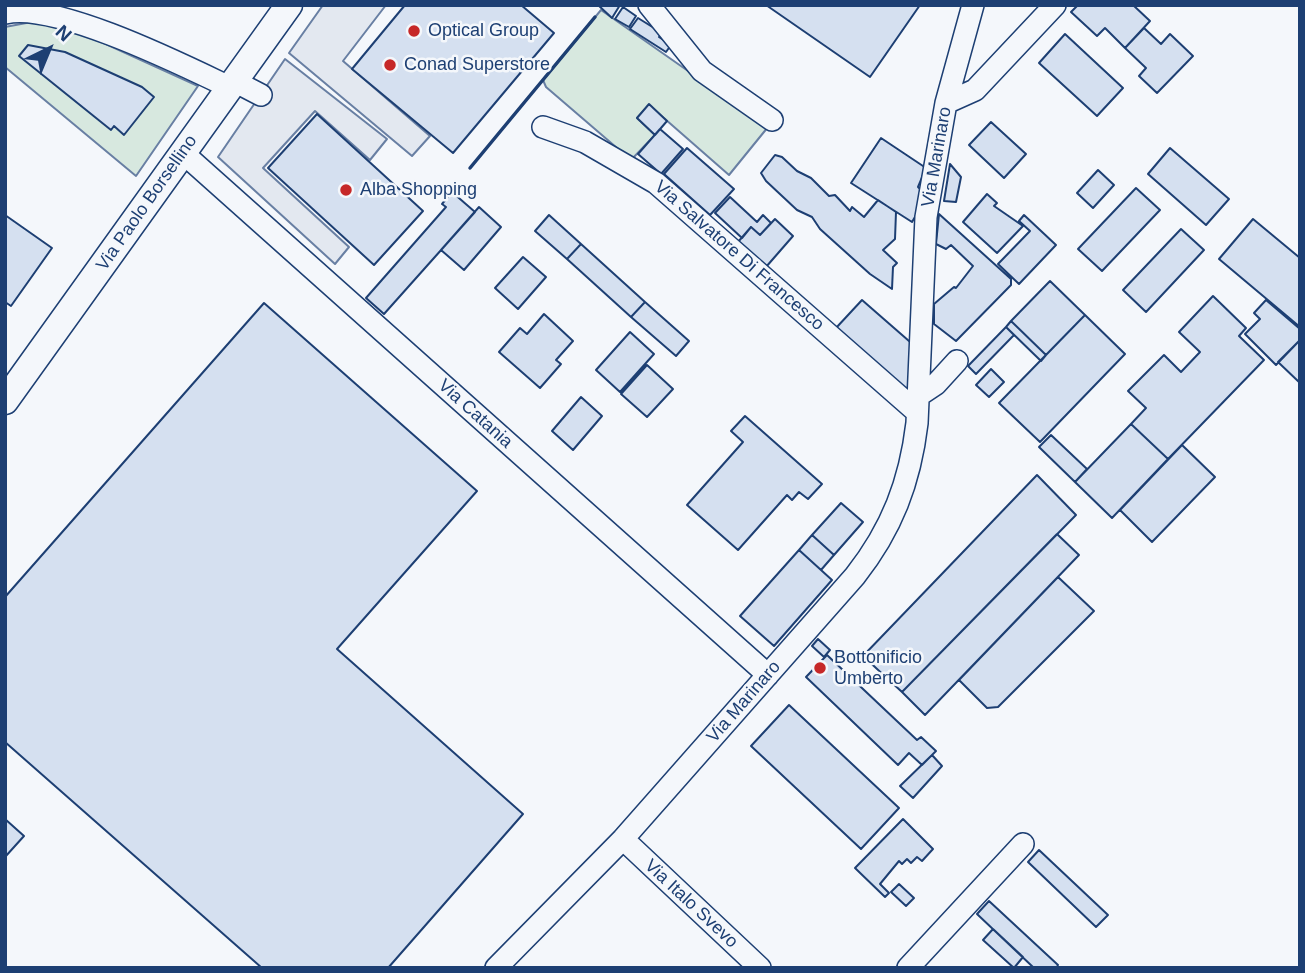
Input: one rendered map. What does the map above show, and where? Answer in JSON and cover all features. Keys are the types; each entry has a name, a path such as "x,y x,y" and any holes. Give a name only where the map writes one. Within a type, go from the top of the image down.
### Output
{"main road":[{"name":"Via Paolo Borsellino","path":"5,401 289,5"}],"street":[{"path":"649,5 702,71 772,120"},
{"name":"Via Marinaro","path":"496,968 623,839 855,576 884,536 906,484 913,456 918,404 926,217 946,103 973,5"},
{"path":"946,103 975,90 1055,5"},
{"path":"5,13 23,9 42,12 261,95"},
{"name":"Via Salvatore Di Francesco","path":"543,127 585,142 656,183 918,404"},
{"name":"Via Catania","path":"183,153 768,675"},
{"path":"918,404 957,361"},
{"name":"Via Italo Svevo","path":"623,839 760,968"},
{"path":"908,968 1023,844"}],"shaded area":[{"path":"323,5 386,5 343,61 430,136 412,156 289,53"},
{"path":"601,10 768,127 729,175 649,105 637,118 655,135 631,160 546,87 543,80"},
{"path":"37,21 75,30 198,86 136,176 5,67 5,27"},
{"path":"285,59 387,139 370,160 315,111 263,168 349,247 335,264 218,157"}],"building":[{"path":"405,5 521,5 554,33 453,153 352,69"},
{"path":"598,5 620,5 612,18"},
{"path":"766,5 920,5 870,77"},
{"path":"1078,5 1133,5 1150,21 1125,48 1105,28 1097,36 1071,12"},
{"path":"623,7 636,16 629,27 615,19"},
{"path":"638,18 662,33 659,37 671,45 666,52 630,29"},
{"path":"1144,28 1161,44 1170,34 1193,56 1157,93 1139,76 1146,68 1125,48"},
{"path":"1065,34 1123,88 1097,116 1039,63"},
{"path":"28,45 65,52 142,87 154,97 124,135 114,126 111,130 19,56"},
{"path":"649,104 667,121 655,135 637,118"},
{"name":"Alba Shopping","path":"317,114 423,211 374,265 268,168"},
{"path":"991,122 1026,154 1004,178 969,145"},
{"path":"660,129 683,149 661,174 638,154"},
{"path":"881,138 926,168 918,187 921,190 919,210 912,222 851,183"},
{"path":"687,148 734,189 710,215 664,174"},
{"path":"1170,148 1229,199 1206,225 1148,174"},
{"path":"775,155 811,178 829,196 835,195 850,211 852,207 864,217 878,200 896,212 895,239 883,250 897,263 893,267 892,289 870,274 820,229 812,217 797,210 766,181 761,173"},
{"path":"950,164 961,177 956,202 944,201"},
{"path":"1098,170 1114,185 1093,208 1077,193"},
{"path":"1136,188 1160,210 1102,271 1078,249"},
{"path":"452,192 475,212 384,314 366,298 446,207 442,204"},
{"path":"987,194 997,203 994,206 1023,226 997,253 963,222"},
{"path":"730,197 757,222 763,215 771,223 760,235 751,227 742,238 715,213"},
{"path":"479,207 501,227 464,270 441,250"},
{"path":"939,214 1011,279 1011,285 956,341 934,324 934,304 956,288 973,266 951,245 946,249 936,244"},
{"path":"5,215 52,248 11,306 5,302"},
{"path":"549,215 581,244 567,259 535,231"},
{"path":"1024,215 1056,245 1019,284 998,264 1030,231 1019,221"},
{"path":"775,219 793,236 766,267 738,242 751,227 760,235"},
{"path":"1253,219 1300,258 1300,327 1219,259"},
{"path":"1181,229 1204,250 1146,312 1123,290"},
{"path":"581,244 645,302 631,317 567,259"},
{"path":"523,257 546,277 518,309 495,288"},
{"path":"1050,281 1085,315 1046,355 1011,321"},
{"path":"1213,296 1246,328 1239,336 1264,360 1168,459 1131,424 1146,408 1128,391 1164,355 1181,372 1200,352 1179,332"},
{"path":"862,300 917,348 909,394 836,328"},
{"path":"1266,300 1300,329 1300,340 1276,365 1245,334 1260,319 1254,313"},
{"path":"645,302 689,341 676,356 631,317"},
{"path":"264,303 477,491 337,649 523,814 388,968 262,968 5,742 5,597"},
{"path":"544,314 573,341 556,360 561,364 540,388 499,352 520,328 527,334"},
{"path":"1085,315 1125,354 1040,442 999,403"},
{"path":"1011,321 1046,355 1041,361 1006,327"},
{"path":"1006,327 1014,335 976,374 968,366"},
{"path":"630,332 654,354 620,392 596,370"},
{"path":"1300,340 1300,383 1278,362"},
{"path":"647,365 673,389 647,417 621,394"},
{"path":"991,369 1004,382 989,397 976,385"},
{"path":"581,397 602,416 573,450 552,431"},
{"path":"745,416 822,484 808,499 799,492 792,500 787,495 738,550 687,505 743,442 731,431"},
{"path":"1131,424 1168,459 1112,518 1075,482"},
{"path":"1051,435 1087,469 1075,482 1039,447"},
{"path":"1182,445 1215,477 1152,542 1120,510"},
{"path":"1037,475 1076,515 902,692 863,656"},
{"path":"841,503 863,522 834,555 812,535"},
{"path":"1057,534 1079,555 925,715 902,692"},
{"path":"812,535 834,555 821,570 799,550"},
{"path":"799,550 832,580 774,646 740,616"},
{"path":"1058,577 1094,611 998,707 987,708 959,680"},
{"path":"818,639 830,650 824,657 812,646"},
{"path":"827,655 917,740 921,737 936,751 922,765 909,753 898,765 806,677"},
{"path":"789,705 899,808 861,849 751,746"},
{"path":"932,755 942,766 913,798 900,786"},
{"path":"5,819 24,836 5,857"},
{"path":"903,819 933,849 922,861 917,857 911,863 907,859 902,864 899,861 880,884 889,893 885,897 855,868"},
{"path":"1039,850 1108,915 1096,927 1028,862"},
{"path":"899,884 914,898 906,906 891,892"},
{"path":"989,901 1058,965 1056,968 1034,968 977,914"},
{"path":"993,929 1023,957 1014,968 983,940"}],"wall":[{"path":"470,168 595,17"}],"place":[{"name":"Optical Group","path":"414,31"},
{"name":"Conad Superstore","path":"390,65"},
{"name":"Alba Shopping","path":"346,190"},
{"name":"Bottonificio Umberto","path":"820,668"}]}
